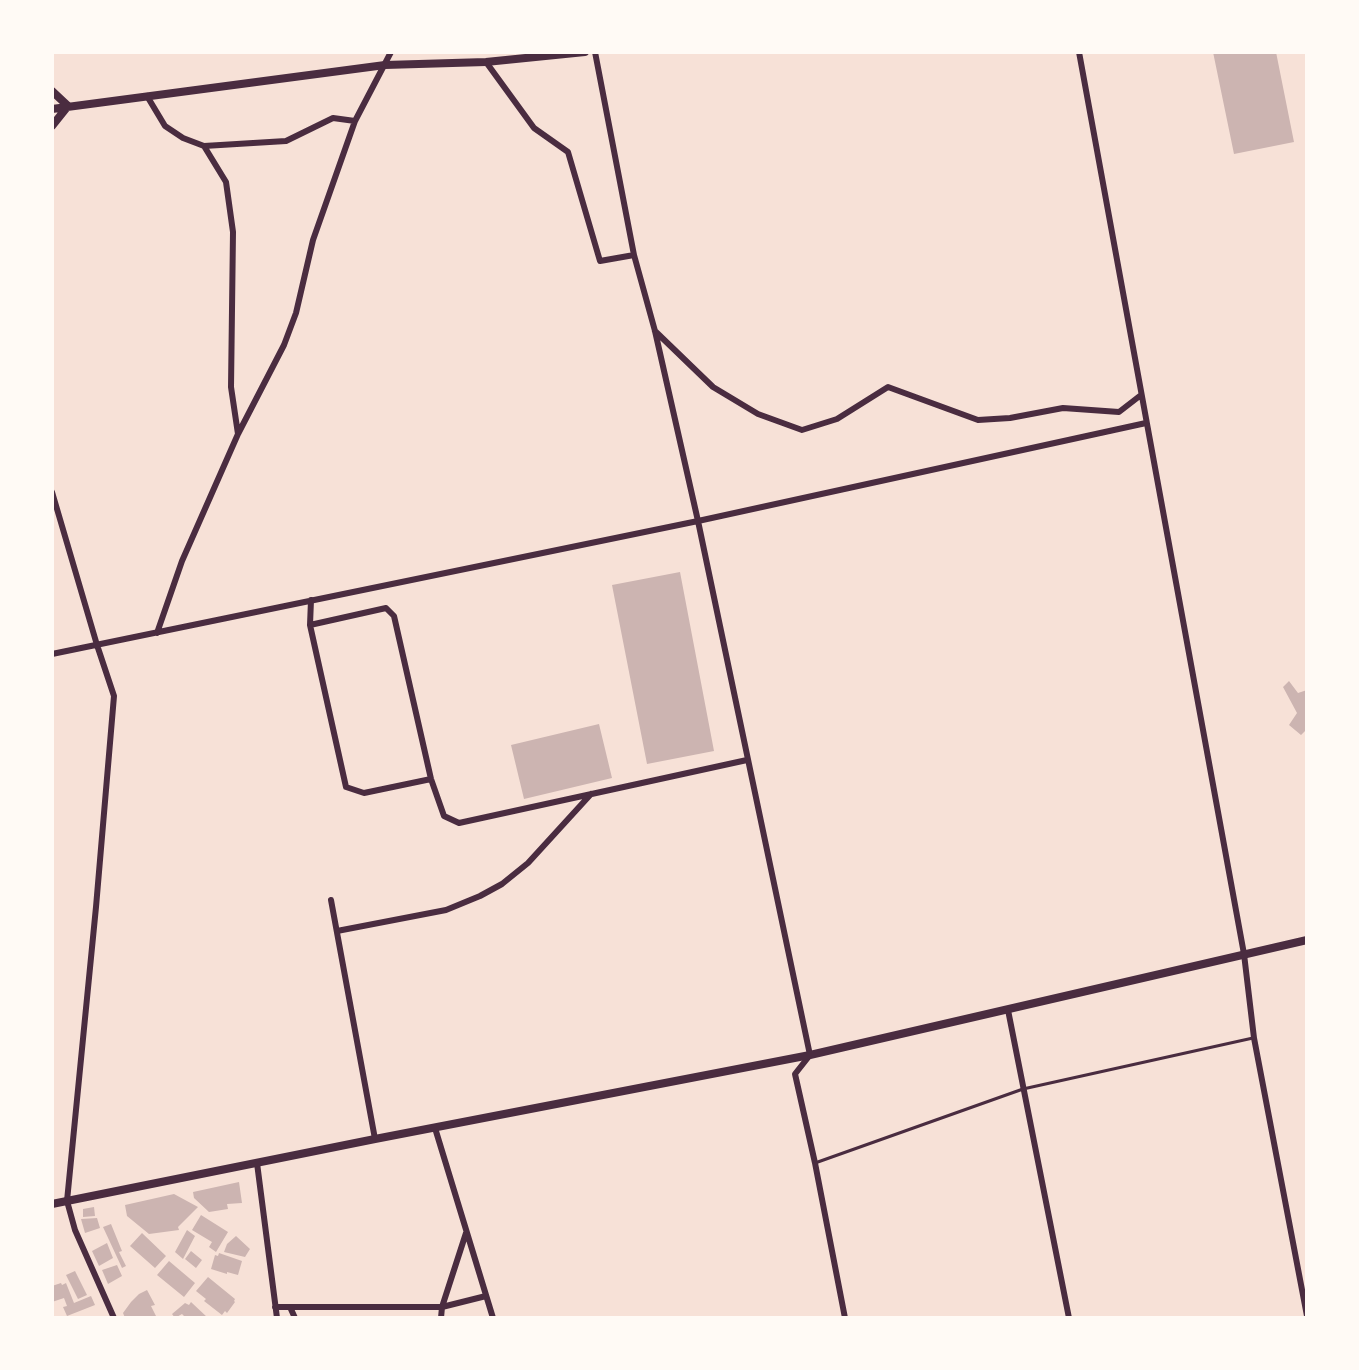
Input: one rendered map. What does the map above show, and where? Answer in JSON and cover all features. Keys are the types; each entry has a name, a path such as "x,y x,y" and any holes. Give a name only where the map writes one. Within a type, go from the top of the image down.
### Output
{"street":[{"path":"157,633 182,561 238,434 288,334 313,240 355,121 391,52"},
{"path":"52,109 385,65 486,62 585,52"},
{"path":"595,52 634,255 655,331 698,521 810,1055"},
{"path":"1079,52 1244,954 1254,1038 1307,1316"},
{"path":"486,62 534,128 568,152 600,261 634,255"},
{"path":"52,91 68,106"},
{"path":"147,96 165,126 183,138 204,146 286,141 333,118 355,121"},
{"path":"52,126 68,106"},
{"path":"204,146 226,182 233,232 231,387 238,434"},
{"path":"655,331 713,387 758,414 802,430 837,419 888,387 978,420 1010,418 1063,408 1119,412 1141,395"},
{"path":"52,654 698,521 1146,423"},
{"path":"52,492 114,696 67,1201 75,1230 114,1318"},
{"path":"311,600 310,625 346,787 364,793 431,779"},
{"path":"310,625 386,608 394,616 431,779 444,816 459,823 747,760"},
{"path":"337,931 446,910 480,896 502,884 528,863 591,794"},
{"path":"331,900 375,1139"},
{"path":"52,1204 810,1055 1307,940"},
{"path":"1008,1010 1069,1318"},
{"path":"810,1055 795,1074 845,1318"},
{"path":"435,1128 493,1318"},
{"path":"257,1163 277,1318"},
{"path":"441,1318 466,1232"},
{"path":"275,1307 442,1307 486,1296"},
{"path":"290,1307 295,1318"}],"lane":[{"path":"815,1163 1023,1089 1254,1038"}],"building":[{"path":"1213,52 1276,52 1294,142 1234,154"},
{"path":"680,572 714,751 647,764 612,585"},
{"path":"1289,681 1298,693 1307,690 1307,729 1301,735 1289,725 1297,713 1283,687"},
{"path":"599,724 612,778 524,799 511,745"},
{"path":"239,1182 242,1203 227,1204 228,1209 209,1212 194,1198 193,1192"},
{"path":"174,1194 198,1207 178,1227 179,1230 149,1234 127,1216 125,1205"},
{"path":"94,1207 95,1216 83,1217 83,1209"},
{"path":"201,1215 228,1232 216,1252 209,1247 212,1242 192,1230"},
{"path":"97,1218 100,1228 85,1233 81,1219"},
{"path":"111,1224 126,1266 122,1268 103,1227"},
{"path":"187,1230 195,1236 183,1259 175,1252"},
{"path":"142,1233 166,1256 155,1268 130,1246"},
{"path":"236,1236 250,1249 245,1257 224,1252"},
{"path":"107,1243 113,1258 99,1266 92,1251"},
{"path":"191,1251 202,1260 196,1268 185,1259"},
{"path":"219,1253 242,1261 238,1275 211,1269 215,1255"},
{"path":"169,1261 195,1283 184,1297 157,1275"},
{"path":"117,1265 122,1276 108,1284 102,1270"},
{"path":"75,1271 87,1295 78,1299 66,1275"},
{"path":"208,1277 235,1299 227,1313 225,1311 222,1315 196,1291"},
{"path":"66,1283 74,1303 91,1296 95,1305 67,1316 63,1307 67,1306 64,1298 52,1302 52,1286"},
{"path":"147,1290 155,1305 151,1306 157,1318 125,1318 123,1313 131,1302"},
{"path":"191,1302 208,1318 186,1318 182,1314 175,1318 172,1314"}]}
